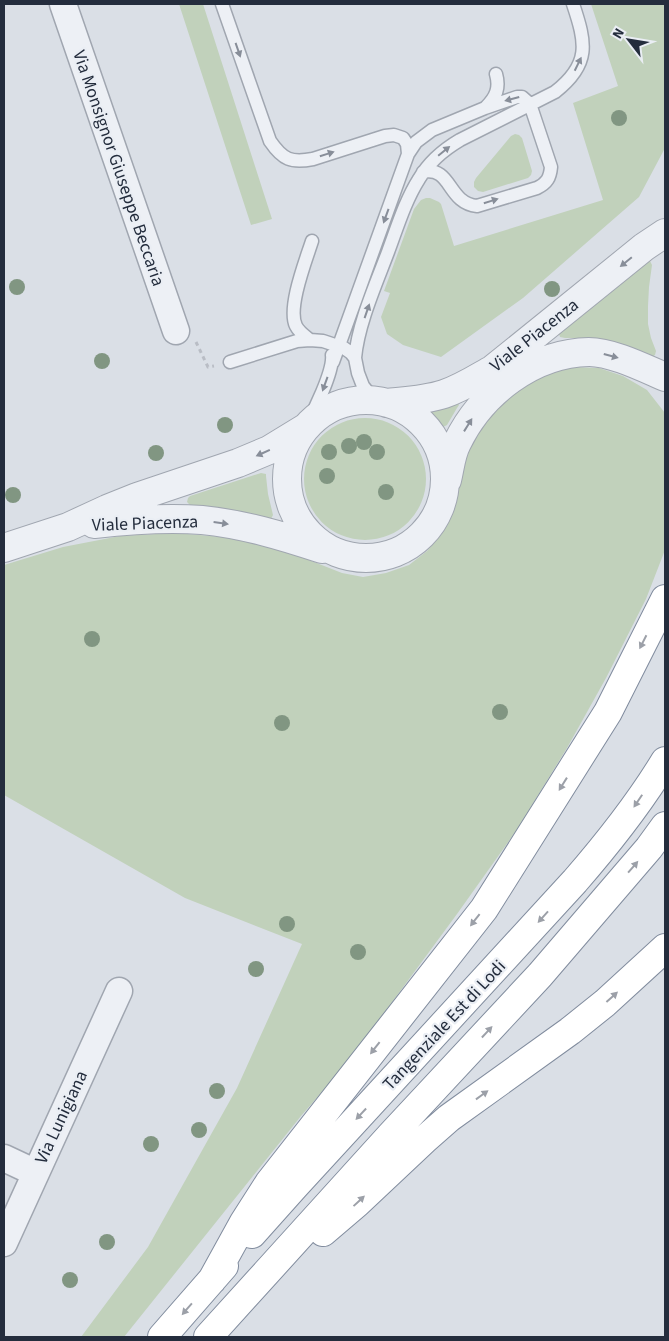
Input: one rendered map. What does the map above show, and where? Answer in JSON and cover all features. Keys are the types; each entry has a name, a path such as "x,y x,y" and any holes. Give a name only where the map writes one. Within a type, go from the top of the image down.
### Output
{"highway":[{"path":"162,1337 212,1280 244,1222 269,1183 484,909 608,712 665,599"},
{"name":"Tangenziale Est di Lodi","path":"212,1280 294,1186 531,931 575,881 607,844 665,761"},
{"name":"Tangenziale Est di Lodi","path":"242,1301 391,1135 540,975 650,848 665,826"},
{"path":"208,1337 242,1301 357,1203 449,1118 570,1031 605,1003 665,948"}],"street":[{"name":"Via Monsignor Giuseppe Beccaria","path":"63,4 176,331"},
{"name":"Viale Piacenza","path":"382,402 414,400 445,394 468,384 493,369 644,247 665,233"},
{"name":"Viale Piacenza","path":"445,486 456,444 478,409 498,388 541,362 563,355 590,352 611,355 665,377"},
{"path":"361,400 382,402 412,414 431,434 442,458 445,486 439,510 426,530 408,547 385,556 361,559 337,554 315,540 298,520 288,496 287,470 295,444 305,428 319,415 336,406 361,400"},
{"name":"Viale Piacenza","path":"4,548 68,527 137,497 246,460 269,450 305,428"},
{"name":"Viale Piacenza","path":"68,527 125,520 202,520 284,536 337,554"},
{"name":"Via Lunigiana","path":"4,1243 119,991"},
{"path":"4,1158 36,1172"}],"lane":[{"path":"222,4 270,141 278,152 290,159 302,161 394,135 403,138 407,144 408,154"},
{"path":"382,402 371,396 363,386 355,358 356,344 409,196 423,172 446,148 554,92 566,83 582,58 581,27 573,4"},
{"path":"485,108 498,91 496,74"},
{"path":"305,428 315,409 333,362 408,154 416,142 432,130 485,108 522,97 530,104 551,167 548,180 543,185 476,206 464,203 456,196 440,174 433,171 423,172"},
{"path":"312,241 295,298 293,315 295,326 301,334 338,346 351,353 355,358"},
{"path":"230,362 297,341 316,340 329,348 332,353 333,362"}],"path":[{"path":"176,331 192,334 208,367 230,362"}],"green space":[{"path":"179,4 203,4 272,219 251,225"},
{"path":"591,4 665,4 665,148 639,197 523,298 441,357 403,345 387,334 381,317 390,293 384,291 414,209 421,200 430,198 441,204 454,246 603,200 573,103 618,86"},
{"path":"515,134 522,138 532,171 531,175 528,178 483,192 478,191 474,187 476,178 511,136"},
{"path":"647,259 652,265 649,287 648,324 656,351 655,355 652,357 603,340 560,337 558,331"},
{"path":"573,367 599,368 623,376 647,390 665,413 665,550 646,599 606,678 567,748 516,831 348,1062 301,1116 124,1337 81,1337 148,1247 237,1088 302,944 185,898 4,795 4,565 63,547 120,536 175,533 223,537 281,549 342,573 363,577 386,573 409,565 427,551 441,535 450,516 464,458 484,420 525,385 551,372"},
{"path":"458,403 459,405 447,425 441,428 436,425 425,411"},
{"path":"365,418 377,419 388,423 399,428 408,436 416,445 421,456 425,467 425,491 421,502 416,513 408,522 399,530 388,535 377,539 365,540 353,539 342,535 331,530 322,522 314,513 309,502 305,491 304,479 305,467 309,456 314,445 322,436 331,428 342,423 353,419"},
{"path":"261,473 266,474 273,515 271,519 190,505 187,502 190,496"}]}
